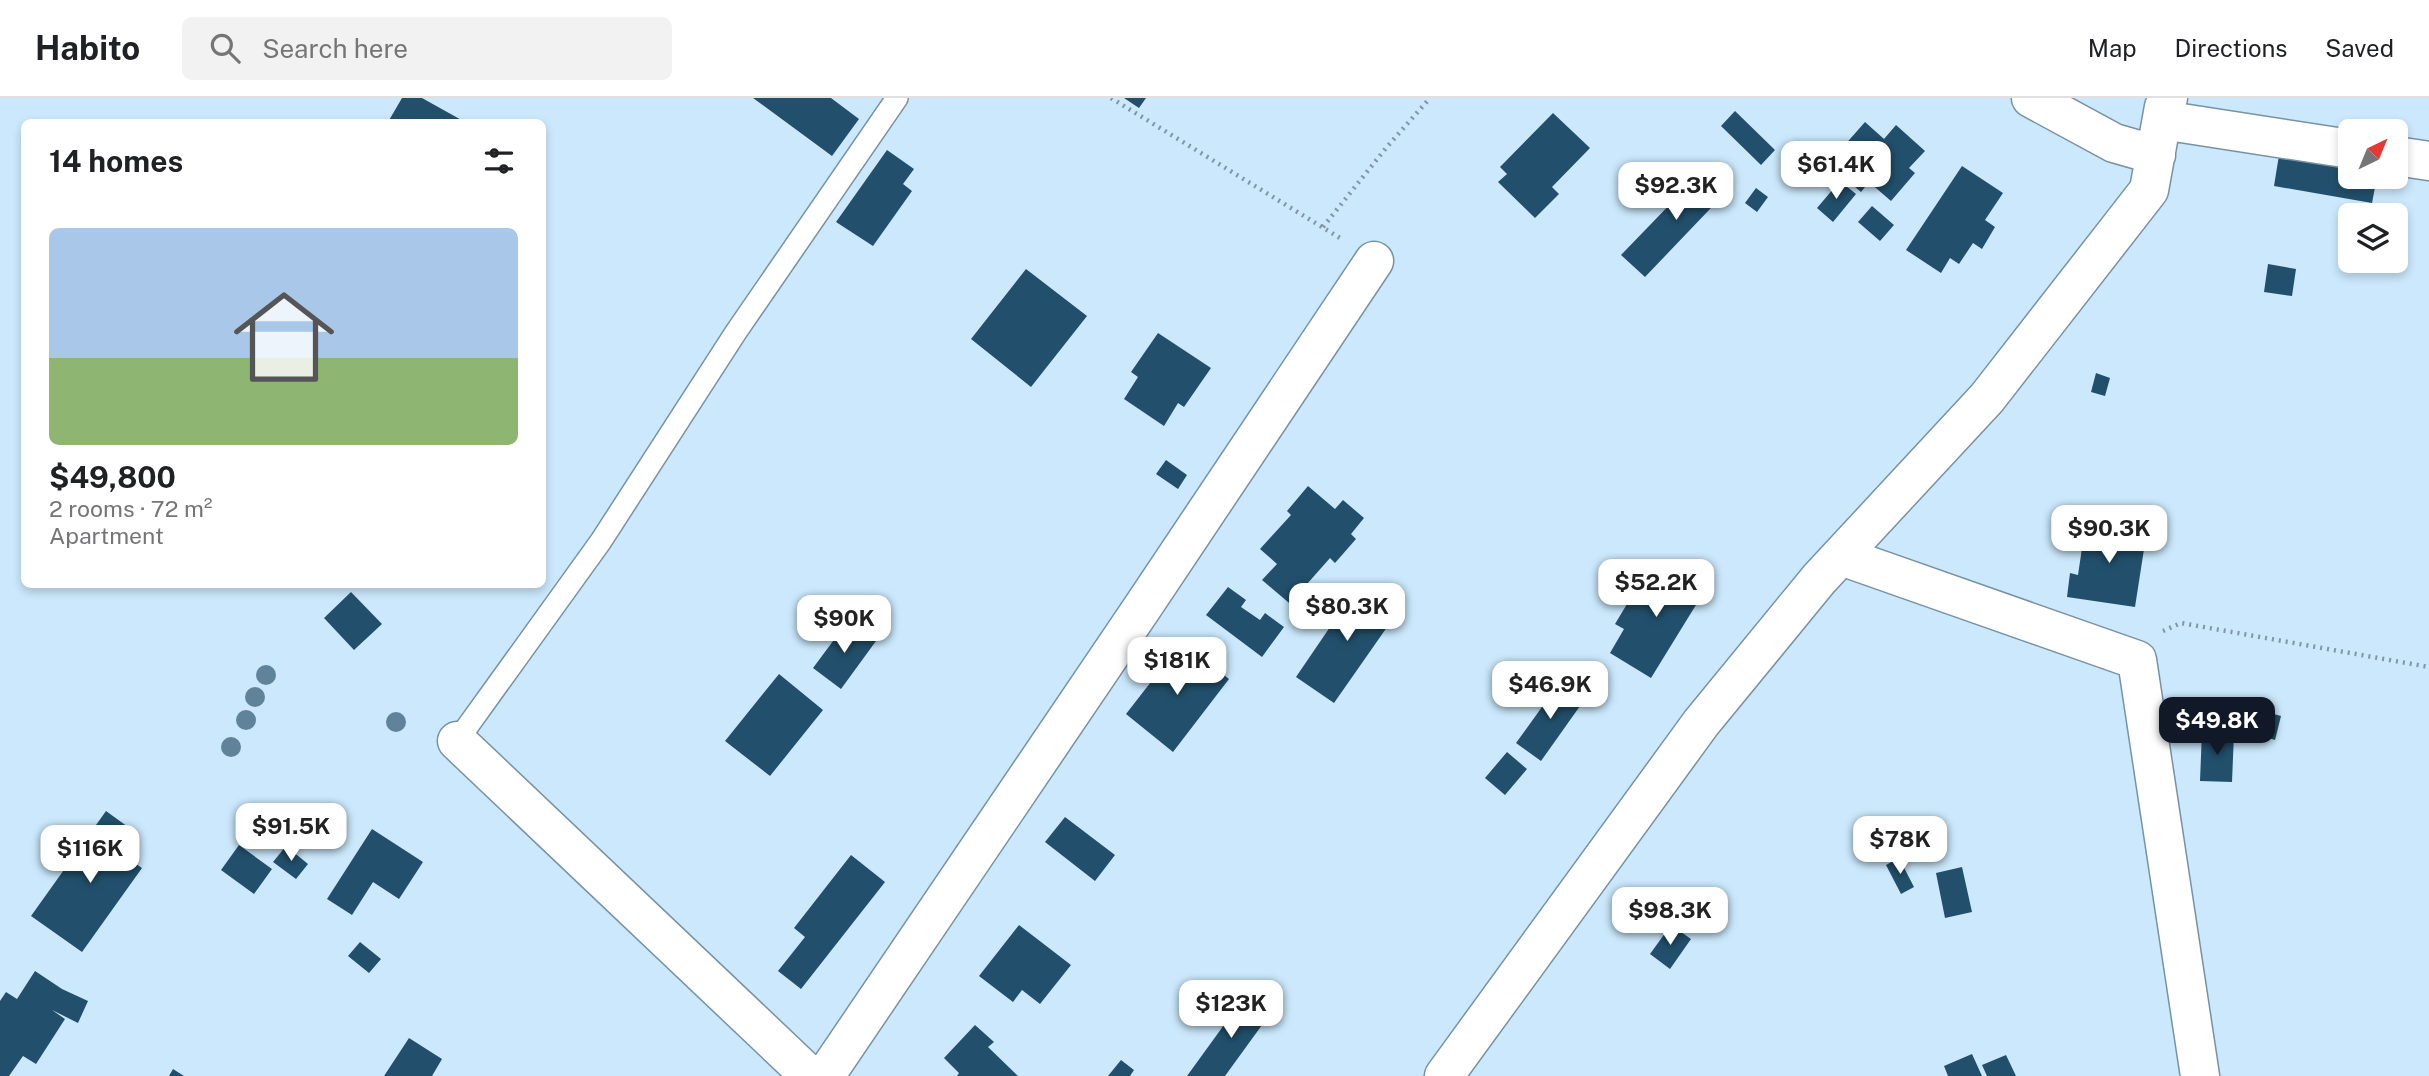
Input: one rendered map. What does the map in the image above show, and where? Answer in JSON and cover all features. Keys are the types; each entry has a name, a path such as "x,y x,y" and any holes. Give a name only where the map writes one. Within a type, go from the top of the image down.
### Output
{"street":[{"path":"2031,98 2114,143 2162,124 2338,147"},
{"path":"1444,1076 1701,723 1840,556 1996,387 2149,190 2162,124"},
{"path":"2408,158 2429,161"},
{"path":"825,1076 1374,261"},
{"path":"1840,556 2137,660 2200,1076"},
{"path":"457,741 810,1076"}],"lane":[{"path":"457,741 601,541 736,332 897,98"}],"path":[{"path":"1111,98 1374,261"},
{"path":"1323,227 1430,98"},
{"path":"2137,660 2153,662 2156,634 2181,623 2429,667"}],"building":[{"path":"402,98 422,98 460,119 390,119"},
{"path":"753,98 831,98 859,119 832,156"},
{"path":"1124,98 1146,98 1139,108"},
{"path":"1735,111 1775,150 1761,165 1721,126"},
{"path":"1553,113 1590,148 1552,187 1559,194 1535,218 1498,182 1507,174 1500,167"},
{"path":"1865,122 1884,139 1896,125 1925,151 1909,168 1915,173 1891,201 1869,182 1861,192 1828,164"},
{"path":"2280,149 2338,159 2338,189 2375,189 2372,203 2274,186"},
{"path":"887,150 914,169 903,184 912,191 873,246 836,222"},
{"path":"1707,166 1730,188 1645,277 1621,255"},
{"path":"1962,166 2003,193 1985,220 1995,227 1982,249 1973,243 1959,264 1950,258 1941,273 1906,250"},
{"path":"1840,181 1856,194 1833,222 1817,208"},
{"path":"1756,188 1768,197 1757,212 1745,203"},
{"path":"1872,206 1894,225 1880,241 1858,222"},
{"path":"2268,264 2296,269 2292,296 2264,292"},
{"path":"1026,269 1087,316 1031,387 971,339"},
{"path":"1158,333 1211,368 1184,407 1178,403 1164,426 1124,399 1138,377 1131,372"},
{"path":"2096,373 2110,378 2105,396 2091,392"},
{"path":"1166,460 1187,475 1178,489 1156,474"},
{"path":"1308,486 1335,509 1343,500 1364,518 1351,534 1356,539 1335,563 1330,558 1307,584 1312,589 1295,608 1262,580 1277,564 1260,549 1291,515 1287,511"},
{"path":"2086,521 2147,530 2135,607 2067,597 2070,573 2078,575"},
{"path":"1666,563 1707,587 1651,678 1610,653 1624,629 1615,624 1636,589 1646,595"},
{"path":"1360,583 1399,610 1334,703 1296,677"},
{"path":"1228,587 1246,600 1241,607 1260,620 1265,613 1284,627 1262,657 1206,615"},
{"path":"351,592 382,624 354,650 324,618"},
{"path":"848,621 876,641 841,689 813,668"},
{"path":"1182,642 1229,679 1173,752 1126,714"},
{"path":"779,674 823,710 770,776 725,741"},
{"path":"1560,682 1585,699 1541,761 1516,743"},
{"path":"2259,710 2281,716 2275,740 2253,733"},
{"path":"2202,731 2234,733 2232,782 2200,781"},
{"path":"1507,752 1527,769 1505,795 1485,778"},
{"path":"106,811 135,832 120,853 142,868 82,952 31,916"},
{"path":"1065,817 1115,855 1095,881 1045,842"},
{"path":"372,829 423,862 399,899 373,882 352,915 327,899"},
{"path":"239,845 272,869 254,894 221,870"},
{"path":"286,846 308,864 296,879 273,862"},
{"path":"851,855 885,882 801,989 778,971 805,937 794,928"},
{"path":"1899,858 1914,887 1901,894 1886,865"},
{"path":"1962,867 1972,912 1945,918 1936,873"},
{"path":"1019,925 1071,965 1040,1004 1022,990 1013,1002 979,976"},
{"path":"1671,925 1691,939 1670,969 1650,954"},
{"path":"360,942 381,959 369,973 348,956"},
{"path":"35,971 62,989 88,1001 78,1023 52,1010 65,1019 36,1064 23,1056 9,1076 0,1076 0,1001 6,992 17,999"},
{"path":"1245,996 1270,1014 1225,1076 1187,1076"},
{"path":"975,1025 994,1042 988,1047 1018,1076 957,1076 959,1073 944,1058"},
{"path":"409,1038 442,1059 432,1076 384,1076"},
{"path":"1972,1054 1982,1076 1948,1076 1944,1066"},
{"path":"2006,1055 2016,1076 1987,1076 1982,1065"},
{"path":"1121,1060 1134,1070 1130,1076 1108,1076"},
{"path":"173,1069 184,1076 169,1076"}]}
